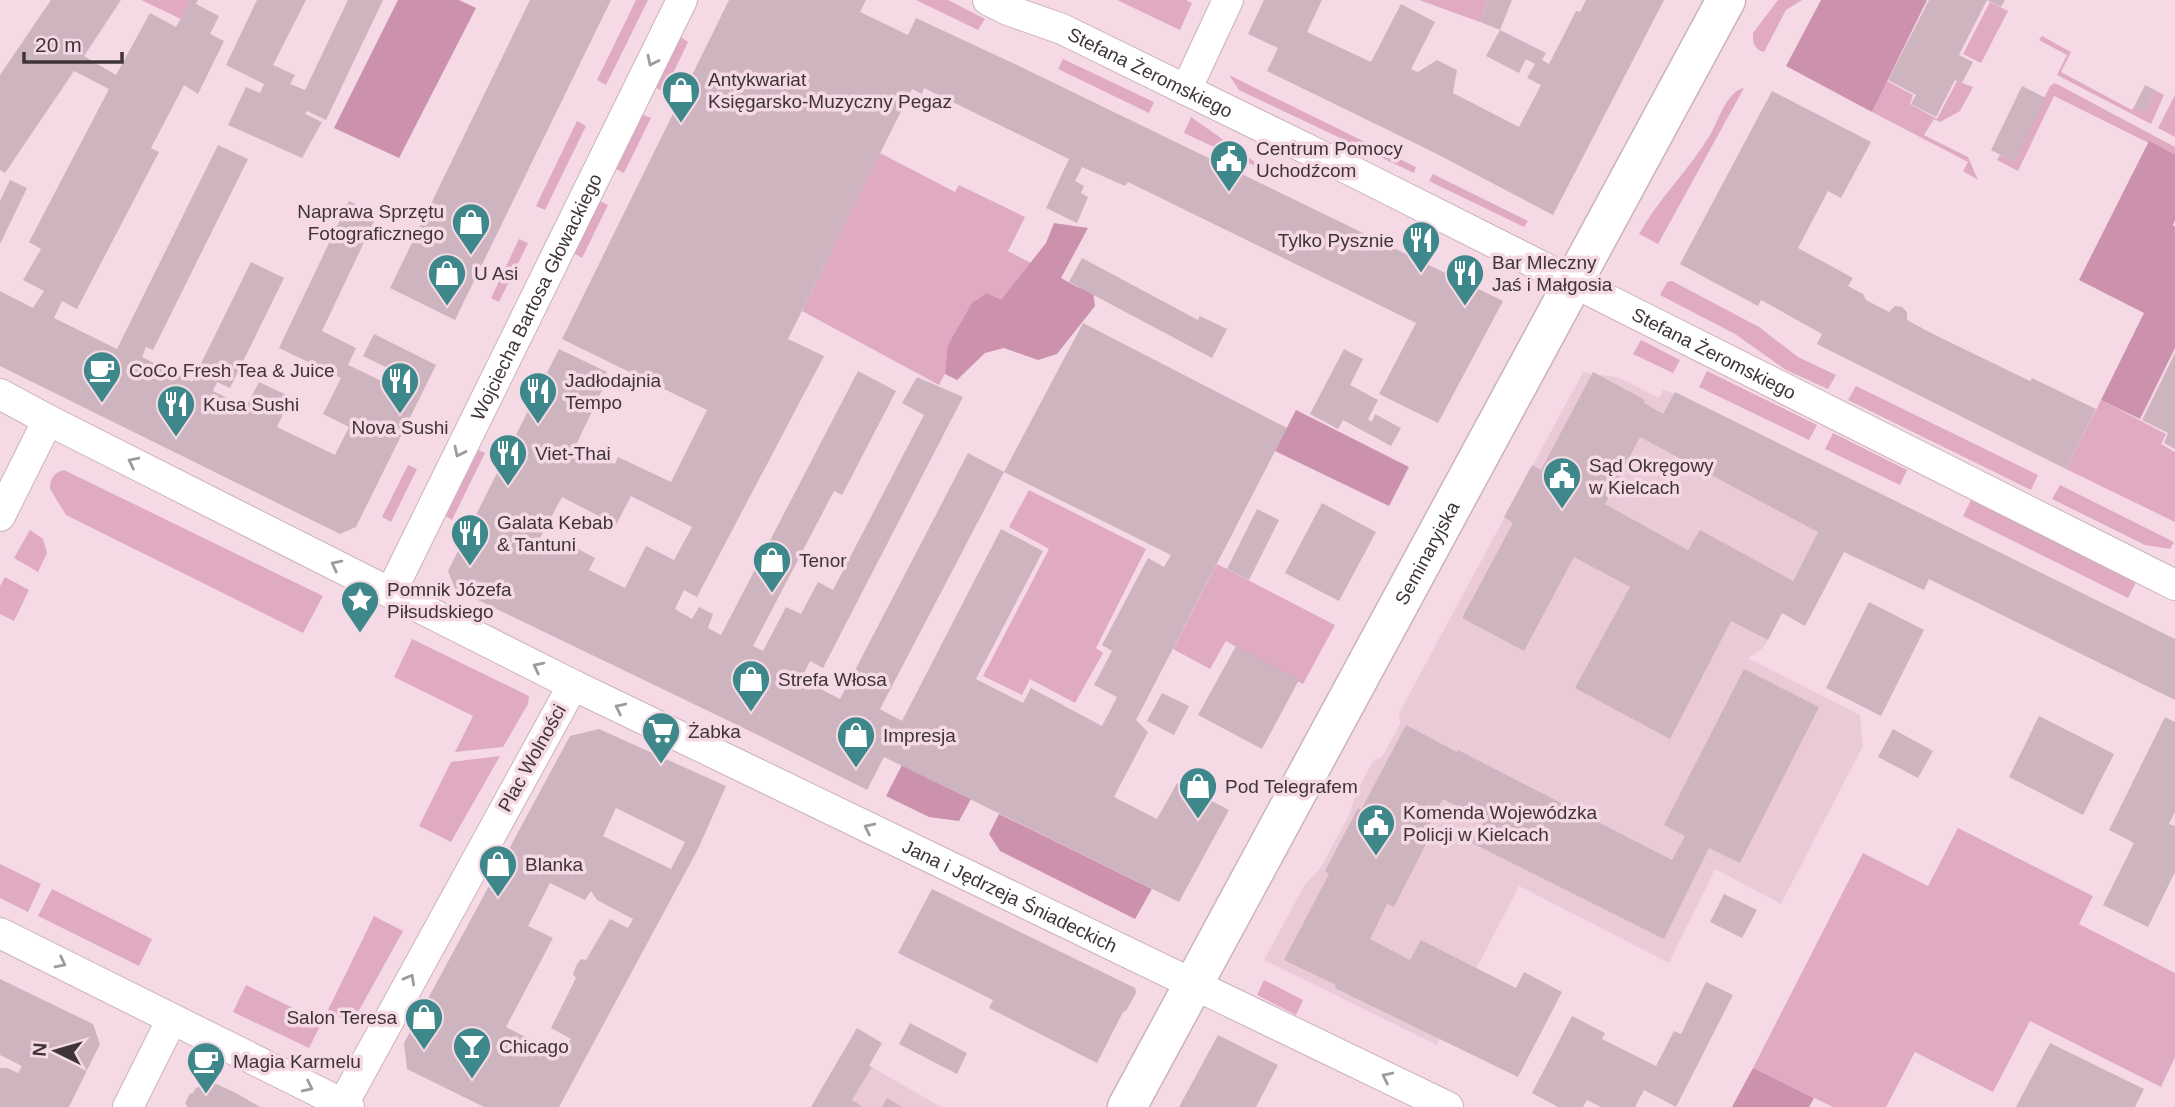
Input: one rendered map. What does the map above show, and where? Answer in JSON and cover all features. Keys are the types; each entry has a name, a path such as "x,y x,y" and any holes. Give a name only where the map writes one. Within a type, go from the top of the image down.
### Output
{"street":[{"name":"Wojciecha Bartosa Głowackiego","path":"391,592 682,0"},
{"name":"Stefana Żeromskiego","path":"988,0 1062,30 1186,90 1575,282 2175,585"},
{"path":"1186,90 1228,0"},
{"name":"Seminaryjska","path":"1127,1107 1726,0"},
{"name":"Plac Wolności","path":"0,394 573,685 346,1106 0,933"},
{"path":"0,516 48,420"},
{"name":"Jana i Jędrzeja Śniadeckich","path":"573,685 1448,1107"},
{"path":"128,1107 172,1019"}],"shaded area":[{"path":"141,0 191,0 181,19"},
{"path":"398,0 459,0 476,8 399,158 334,128"},
{"path":"636,0 648,0 606,85 597,80"},
{"path":"916,0 948,0 985,19 978,30"},
{"path":"1117,0 1186,0 1192,3 1180,30"},
{"path":"1419,0 1488,0 1480,22"},
{"path":"1778,0 1802,0 1786,10 1764,52 1755,45 1753,33"},
{"path":"1821,0 1927,0 1872,112 1786,66"},
{"path":"1990,2 2008,11 1981,63 1963,54"},
{"path":"679,36 688,42 664,92 654,87"},
{"path":"2042,36 2071,52 2061,72 2132,110 2134,107 2145,112 2155,90 2164,95 2151,124 2057,75 2067,55 2039,40"},
{"path":"1063,59 1154,102 1149,113 1058,69"},
{"path":"1229,75 1416,167 1414,173 1239,90"},
{"path":"1887,81 1913,95 1910,104 1937,119 1957,81 1973,87 1960,111 1940,122 1934,119 1924,135 1968,157 1978,180 1963,171 1968,162 1872,112"},
{"path":"2055,83 2175,147 2175,156 2054,96 2018,171 1997,160 2000,155 2015,161 2050,86"},
{"path":"1744,88 1658,244 1639,234 1702,148 1732,95"},
{"path":"2175,95 2175,137 2158,128"},
{"path":"641,114 651,118 624,173 614,168"},
{"path":"1191,117 1272,174 1184,133"},
{"path":"577,121 586,126 545,210 536,206"},
{"path":"2149,141 2175,155 2175,348 2140,419 2101,400 2144,313 2079,280"},
{"path":"880,153 955,192 959,185 1025,217 1008,251 1077,287 1000,300 987,293 939,385 802,311"},
{"path":"1433,174 1528,221 1524,227 1429,181"},
{"path":"598,200 608,205 582,258 572,252"},
{"path":"1054,223 1088,228 1061,278 1077,287 1093,291 1095,306 1057,354 1038,360 1004,348 985,353 957,380 945,374 948,345 972,303 987,293 1001,300 1046,243"},
{"path":"519,239 528,243 499,302 491,298"},
{"path":"1672,281 1759,327 1798,357 1836,375 1828,389 1786,370 1735,334 1660,295 1667,282"},
{"path":"1641,340 1680,360 1673,373 1633,354"},
{"path":"1707,371 1817,425 1809,440 1699,387"},
{"path":"1583,372 1620,378 1659,398 1663,390 1678,394 1818,532 1793,580 1798,583 1768,640 1763,648 1748,658 1860,715 1863,746 1781,904 1715,869 1669,963 1519,886 1437,1045 1264,960 1304,886 1321,867 1349,815 1357,791 1373,761 1382,757 1400,724 1399,713"},
{"path":"1856,386 2038,475 2031,490 1848,400"},
{"path":"2101,400 2166,434 2161,444 2175,452 2175,522 2066,469"},
{"path":"1296,410 1409,467 1389,506 1275,451"},
{"path":"1833,433 1907,470 1900,485 1825,449"},
{"path":"477,449 485,453 452,520 444,515"},
{"path":"408,465 417,469 391,522 382,517"},
{"path":"64,470 323,596 303,633 66,515 50,489 53,476"},
{"path":"2060,485 2174,542 2170,549 2145,545 2052,499"},
{"path":"1029,490 1146,549 1096,648 1103,653 1075,703 1030,679 1022,695 983,676 1049,549 1009,527"},
{"path":"1971,500 2136,582 2128,598 1963,516"},
{"path":"30,530 43,539 47,553 38,572 14,558"},
{"path":"1217,564 1335,625 1303,684 1226,641 1210,669 1173,649"},
{"path":"5,577 29,590 14,621 0,614 0,586"},
{"path":"412,639 529,696 528,704 503,747 455,752 473,716 394,677"},
{"path":"500,756 451,842 419,826 451,762"},
{"path":"902,765 971,799 959,821 929,817 886,796"},
{"path":"999,814 1152,889 1135,919 1000,851 989,834"},
{"path":"1958,828 2093,896 2079,924 2175,973 2175,1057 2161,1087 2030,1021 1993,1092 1915,1052 1886,1107 1833,1107 1753,1068 1863,853 1928,886"},
{"path":"0,864 41,884 28,912 0,898"},
{"path":"52,889 152,939 139,966 38,916"},
{"path":"374,916 403,931 352,1023 328,1010"},
{"path":"1264,980 1303,1000 1296,1015 1257,995"},
{"path":"246,985 322,1022 309,1048 233,1012"},
{"path":"844,1051 941,1107 811,1107"},
{"path":"1753,1068 1814,1098 1809,1107 1732,1107"}],"building":[{"path":"51,0 121,0 84,56 116,75 150,13 176,27 191,0 198,0 196,4 219,16 210,34 224,41 198,94 184,85 151,148 159,152 77,309 62,301 54,318 117,349 218,145 248,159 153,350 146,347 142,357 192,382 251,262 284,278 230,388 217,382 213,391 246,407 259,382 291,397 277,427 335,455 349,427 323,414 341,378 279,348 349,201 377,215 322,331 356,348 348,365 386,383 394,371 363,356 374,334 436,365 356,527 340,534 0,366 0,291 33,308 44,291 23,280 41,249 29,242 109,89 74,71 5,173 0,170 0,75"},
{"path":"257,0 306,0 273,65 295,75 290,84 305,90 348,0 383,0 326,120 307,111 305,114 322,122 302,158 228,125 246,87 260,93 264,84 226,65"},
{"path":"530,0 611,0 455,320 390,288"},
{"path":"729,0 866,0 860,12 908,35 916,18 1503,301 1438,423 1379,394 1416,323 1128,182 1125,186 1082,167 1075,181 1084,186 1081,193 1088,197 1077,223 1046,208 1069,159 924,88 922,94 912,89 788,339 824,356 697,597 684,590 675,609 692,619 699,607 713,614 708,628 721,635 858,371 896,391 842,495 834,491 753,646 763,651 786,607 801,614 818,582 833,590 924,415 902,403 917,377 963,397 823,668 810,661 801,679 840,699 968,453 1004,472 1083,323 1287,428 1136,720 1148,732 1114,797 1157,819 1177,783 1229,810 1179,902 884,757 867,790 455,589 448,571 559,349 607,372 602,382 605,384 575,447 615,464 618,457 671,482 707,410 562,339","holes":["1004,472 1171,555 1164,567 1148,558 1102,645 1112,651 1094,685 1117,697 1102,726 1031,688 1023,703 976,679 1043,551 1001,529 902,721 880,709","631,496 692,527 674,560 646,546 625,588 589,570 595,558 560,539 552,553 537,544 562,497 616,525"]},
{"path":"1264,0 1322,0 1307,32 1371,62 1401,4 1435,22 1411,69 1418,72 1437,60 1457,70 1453,93 1519,127 1541,85 1527,78 1535,64 1526,59 1519,73 1486,56 1500,30 1546,53 1542,60 1549,64 1576,11 1580,12 1586,0 1664,0 1553,215 1433,152 1267,71 1278,48 1248,34"},
{"path":"1488,0 1512,0 1500,30 1480,22"},
{"path":"1929,0 1987,0 1959,55 1973,62 1962,83 1955,80 1936,117 1911,104 1916,95 1888,80"},
{"path":"1987,0 2005,0 2001,7"},
{"path":"2145,85 2155,90 2145,112 2134,107"},
{"path":"2022,86 2046,98 2015,162 1991,150"},
{"path":"1772,91 1871,142 1841,198 1828,191 1798,248 1853,278 1848,286 1863,294 1866,300 1889,312 1895,306 1902,307 1907,312 1907,320 1933,334 2030,381 2032,378 2096,409 2066,469 1817,344 1822,334 1761,300 1758,306 1680,264"},
{"path":"10,180 27,188 0,244 0,201"},
{"path":"1082,258 1198,320 1200,316 1227,329 1212,358 1069,282"},
{"path":"1344,349 1363,359 1350,385 1378,400 1368,419 1372,422 1375,414 1401,428 1391,446 1343,420 1338,429 1310,414"},
{"path":"2175,353 2175,449 2164,443 2168,433 2142,420"},
{"path":"1593,372 1645,400 1644,403 1663,414 1675,392 2175,639 2175,700 1929,579 1924,590 1844,552 1805,626 1782,613 1768,640 1731,621 1670,739 1575,688 1630,587 1574,557 1524,651 1462,618 1513,523 1504,517 1532,465 1541,470","holes":["1640,437 1818,532 1793,581 1700,530 1688,550 1605,504"]},
{"path":"1322,503 1376,532 1339,601 1285,573"},
{"path":"1257,509 1279,520 1249,580 1227,569"},
{"path":"1869,602 1924,630 1881,716 1826,688"},
{"path":"1236,646 1299,680 1262,749 1198,715"},
{"path":"1744,669 1819,707 1740,863 1709,848 1664,939 1472,843 1484,821 1443,799 1423,837 1428,840 1394,907 1387,904 1370,939 1410,960 1421,940 1516,988 1524,972 1562,992 1518,1077 1335,988 1336,985 1284,960 1329,874 1325,871 1406,725 1672,860 1685,836 1664,825"},
{"path":"1162,693 1189,706 1174,735 1147,721"},
{"path":"2039,716 2114,754 2083,815 2009,777"},
{"path":"2165,717 2175,722 2175,812 2169,824 2175,826 2175,872 2148,927 2103,905 2134,843 2109,830"},
{"path":"599,729 726,786 698,849 559,1107 484,1107 407,1069 404,1043 570,736","holes":["616,808 685,842 671,869 603,836","550,883 585,900 591,891 597,900 633,919 628,928 610,919 586,960 581,959 576,966 573,974 576,978 551,1028 571,1039 566,1046 549,1049 506,1027 553,938 528,926"]},
{"path":"1893,729 1933,751 1918,778 1878,757"},
{"path":"932,889 1135,988 1136,993 1123,1012 1097,1063 989,1008 993,1000 898,953"},
{"path":"1724,894 1757,910 1742,938 1710,922"},
{"path":"0,979 93,1024 100,1044 69,1107 0,1107 0,1068 18,1073 22,1066 0,1055"},
{"path":"1706,982 1733,995 1676,1107 1644,1090 1635,1107 1601,1107 1587,1100 1583,1107 1558,1107 1532,1093 1572,1016 1605,1033 1602,1039 1656,1066 1674,1031 1681,1034"},
{"path":"910,1023 967,1053 957,1074 899,1044"},
{"path":"857,1028 882,1043 869,1066 872,1067 852,1100 863,1107 811,1107"},
{"path":"1218,1035 1278,1065 1256,1107 1179,1107"},
{"path":"2050,1043 2144,1089 2135,1107 2016,1107"},
{"path":"212,1082 260,1107 186,1107 190,1093"},
{"path":"887,1098 902,1107 882,1107"}],"place":[{"name":"Antykwariat Księgarsko-Muzyczny Pegaz","path":"681,124"},
{"name":"Centrum Pomocy Uchodźcom","path":"1229,193"},
{"name":"Naprawa Sprzętu Fotograficznego","path":"471,256"},
{"name":"Tylko Pysznie","path":"1421,274"},
{"name":"U Asi","path":"447,307"},
{"name":"Bar Mleczny Jaś i Małgosia","path":"1465,307"},
{"name":"CoCo Fresh Tea & Juice","path":"102,404"},
{"name":"Nova Sushi","path":"400,415"},
{"name":"Jadłodajnia Tempo","path":"538,425"},
{"name":"Kusa Sushi","path":"176,438"},
{"name":"Viet-Thai","path":"508,487"},
{"name":"Sąd Okręgowy w Kielcach","path":"1562,510"},
{"name":"Galata Kebab & Tantuni","path":"470,567"},
{"name":"Tenor","path":"772,594"},
{"name":"Pomnik Józefa Piłsudskiego","path":"360,634"},
{"name":"Strefa Włosa","path":"751,713"},
{"name":"Żabka","path":"661,765"},
{"name":"Impresja","path":"856,769"},
{"name":"Pod Telegrafem","path":"1198,820"},
{"name":"Komenda Wojewódzka Policji w Kielcach","path":"1376,857"},
{"name":"Blanka","path":"498,898"},
{"name":"Salon Teresa","path":"424,1051"},
{"name":"Chicago","path":"472,1080"},
{"name":"Magia Karmelu","path":"206,1095"}]}
